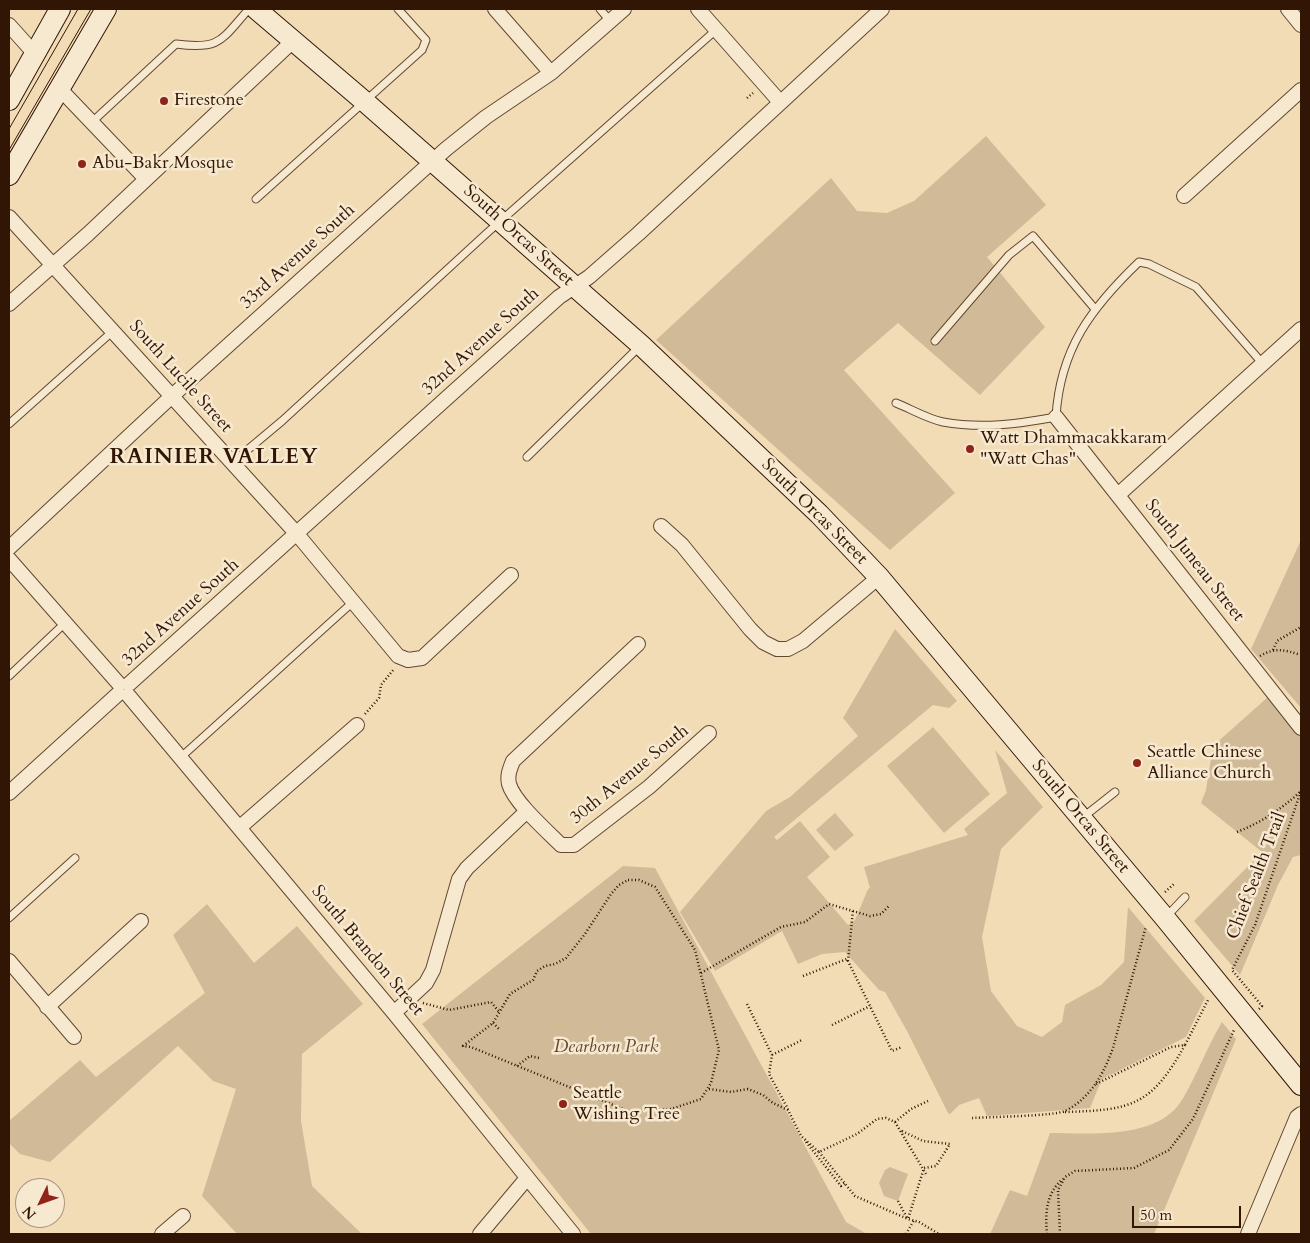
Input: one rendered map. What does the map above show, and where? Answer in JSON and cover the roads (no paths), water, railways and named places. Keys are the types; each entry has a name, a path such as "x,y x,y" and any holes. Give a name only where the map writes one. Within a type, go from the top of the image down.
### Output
{"street":[{"path":"9,100 60,9"},
{"path":"9,175 106,9"},
{"name":"South Orcas Street","path":"256,9 433,161 641,345 819,514 879,577 1165,918 1301,1085"},
{"path":"495,9 551,73"},
{"name":"33rd Avenue South","path":"9,548 172,396 433,161 486,117 551,73 624,9"},
{"path":"698,9 780,102"},
{"name":"32nd Avenue South","path":"9,793 574,286 589,277 638,234 882,9"},
{"path":"1288,9 1301,26"},
{"path":"9,25 35,54"},
{"path":"9,304 54,265 293,41"},
{"path":"59,88 146,179"},
{"path":"1184,196 1301,90"},
{"name":"South Lucile Street","path":"9,217 233,462 402,657 422,658 511,575"},
{"path":"1118,494 1301,329"},
{"name":"South Juneau Street","path":"1056,418 1118,494 1301,728"},
{"path":"661,526 682,545 750,629 763,642 778,649 788,649 803,641 879,577"},
{"name":"South Brandon Street","path":"9,559 124,689 394,1013 573,1234"},
{"path":"394,1013 426,983 433,970 459,879 467,868 527,812 509,785 508,772 514,761 638,644"},
{"path":"240,828 357,725"},
{"name":"30th Avenue South","path":"527,812 561,845 574,845 649,787 709,733"},
{"path":"47,1007 141,921"},
{"path":"9,961 74,1037"},
{"path":"1248,1234 1297,1117 1301,1114"},
{"path":"480,1234 527,1178"},
{"path":"162,1234 183,1216"}],"lane":[{"path":"92,122 176,44 198,47 212,45 249,9"},
{"path":"256,199 422,50 426,40 398,9"},
{"path":"600,9 610,21"},
{"path":"233,462 282,421 501,221 716,30"},
{"path":"935,341 1009,255 1033,236 1095,310"},
{"path":"896,403 942,422 980,426 1015,425 1056,418 1057,389 1077,336 1111,289 1139,262 1149,264 1196,287 1263,364"},
{"path":"9,424 113,331"},
{"path":"527,457 641,345"},
{"path":"180,758 353,602"},
{"path":"9,676 65,623"},
{"path":"1082,819 1115,792"},
{"path":"9,918 75,858"},
{"path":"1165,918 1185,897"}],"tram line":[{"path":"9,129 78,9"},
{"path":"9,150 91,9"}],"place":[{"name":"Firestone","path":"164,101"},
{"name":"Abu-Bakr Mosque","path":"82,164"},
{"name":"Watt Dhammacakkaram \"Watt Chas\"","path":"970,449"},
{"name":"Seattle Chinese Alliance Church","path":"1137,763"},
{"name":"Seattle Wishing Tree","path":"563,1104"}],"district":[{"name":"RAINIER VALLEY","path":"214,458"}],"park label":[{"name":"Dearborn Park","path":"606,1048"}]}
